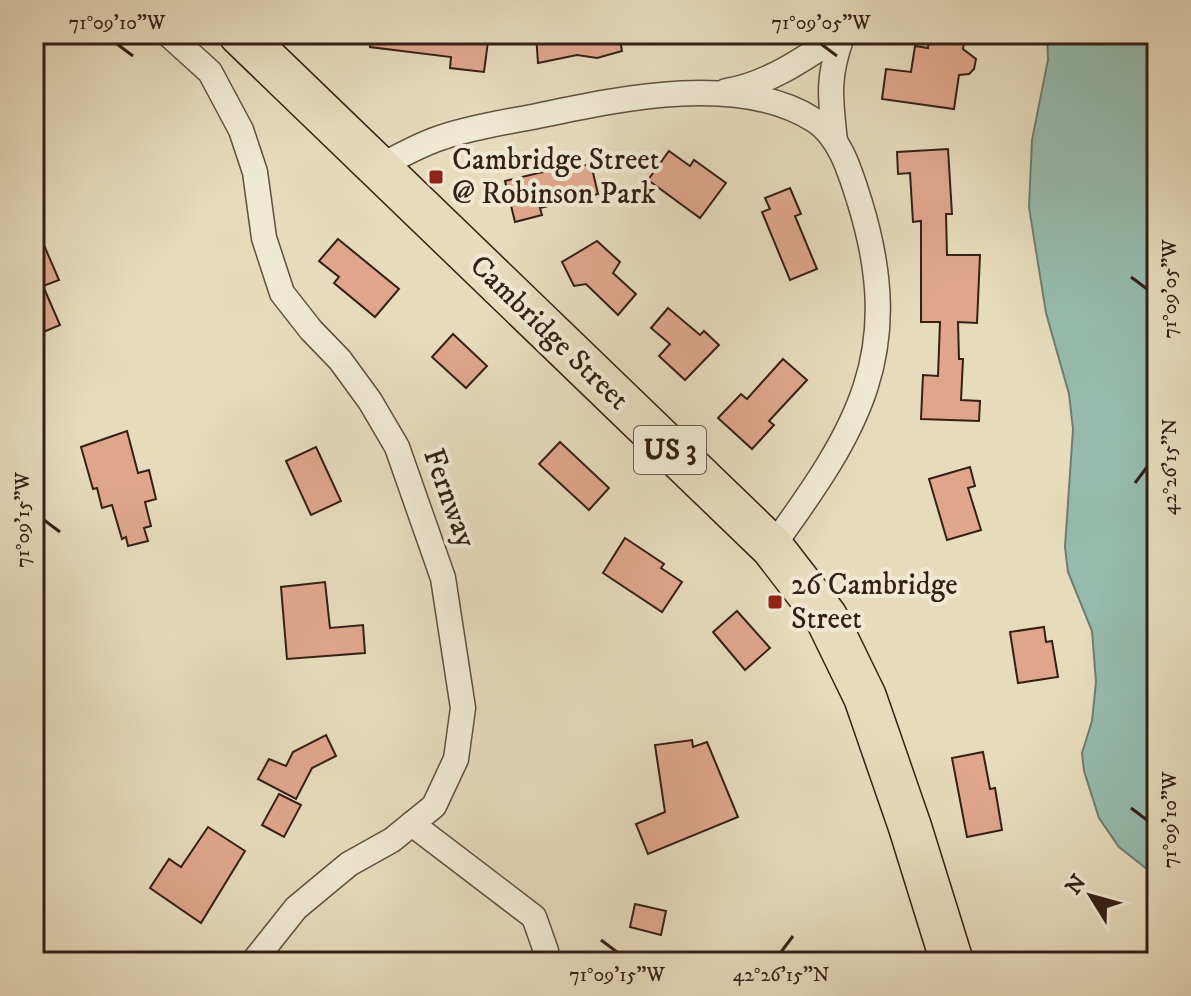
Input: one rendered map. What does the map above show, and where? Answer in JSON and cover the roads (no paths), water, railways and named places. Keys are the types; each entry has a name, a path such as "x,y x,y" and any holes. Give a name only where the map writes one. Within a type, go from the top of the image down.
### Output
{"highway":[{"name":"Cambridge Street","path":"240,34 772,547 826,617 865,697 952,962"}],"street":[{"name":"Fernway","path":"168,34 210,72 241,130 255,172 264,238 282,293 340,360 370,401 397,447 443,578 463,708 456,759 434,806 392,840 349,864 296,908 253,962"},
{"path":"377,168 440,138 476,128 641,95 711,93 745,88 815,52 842,34"},
{"path":"772,547 815,489 842,443 865,396 877,343 879,292 872,241 854,182 835,141 829,92 834,58 842,34"},
{"path":"711,93 755,98 788,108 816,121 835,141"},
{"path":"412,824 534,917 546,951 542,962"}],"water":[{"path":"1047,34 1157,34 1157,877 1119,847 1099,818 1084,771 1082,753 1092,721 1096,682 1092,631 1068,572 1065,547 1073,429 1069,394 1046,313 1029,207 1032,140 1048,60"}],"place":[{"name":"Cambridge Street @ Robinson Park","path":"436,177"},
{"name":"26 Cambridge Street","path":"775,602"}]}
